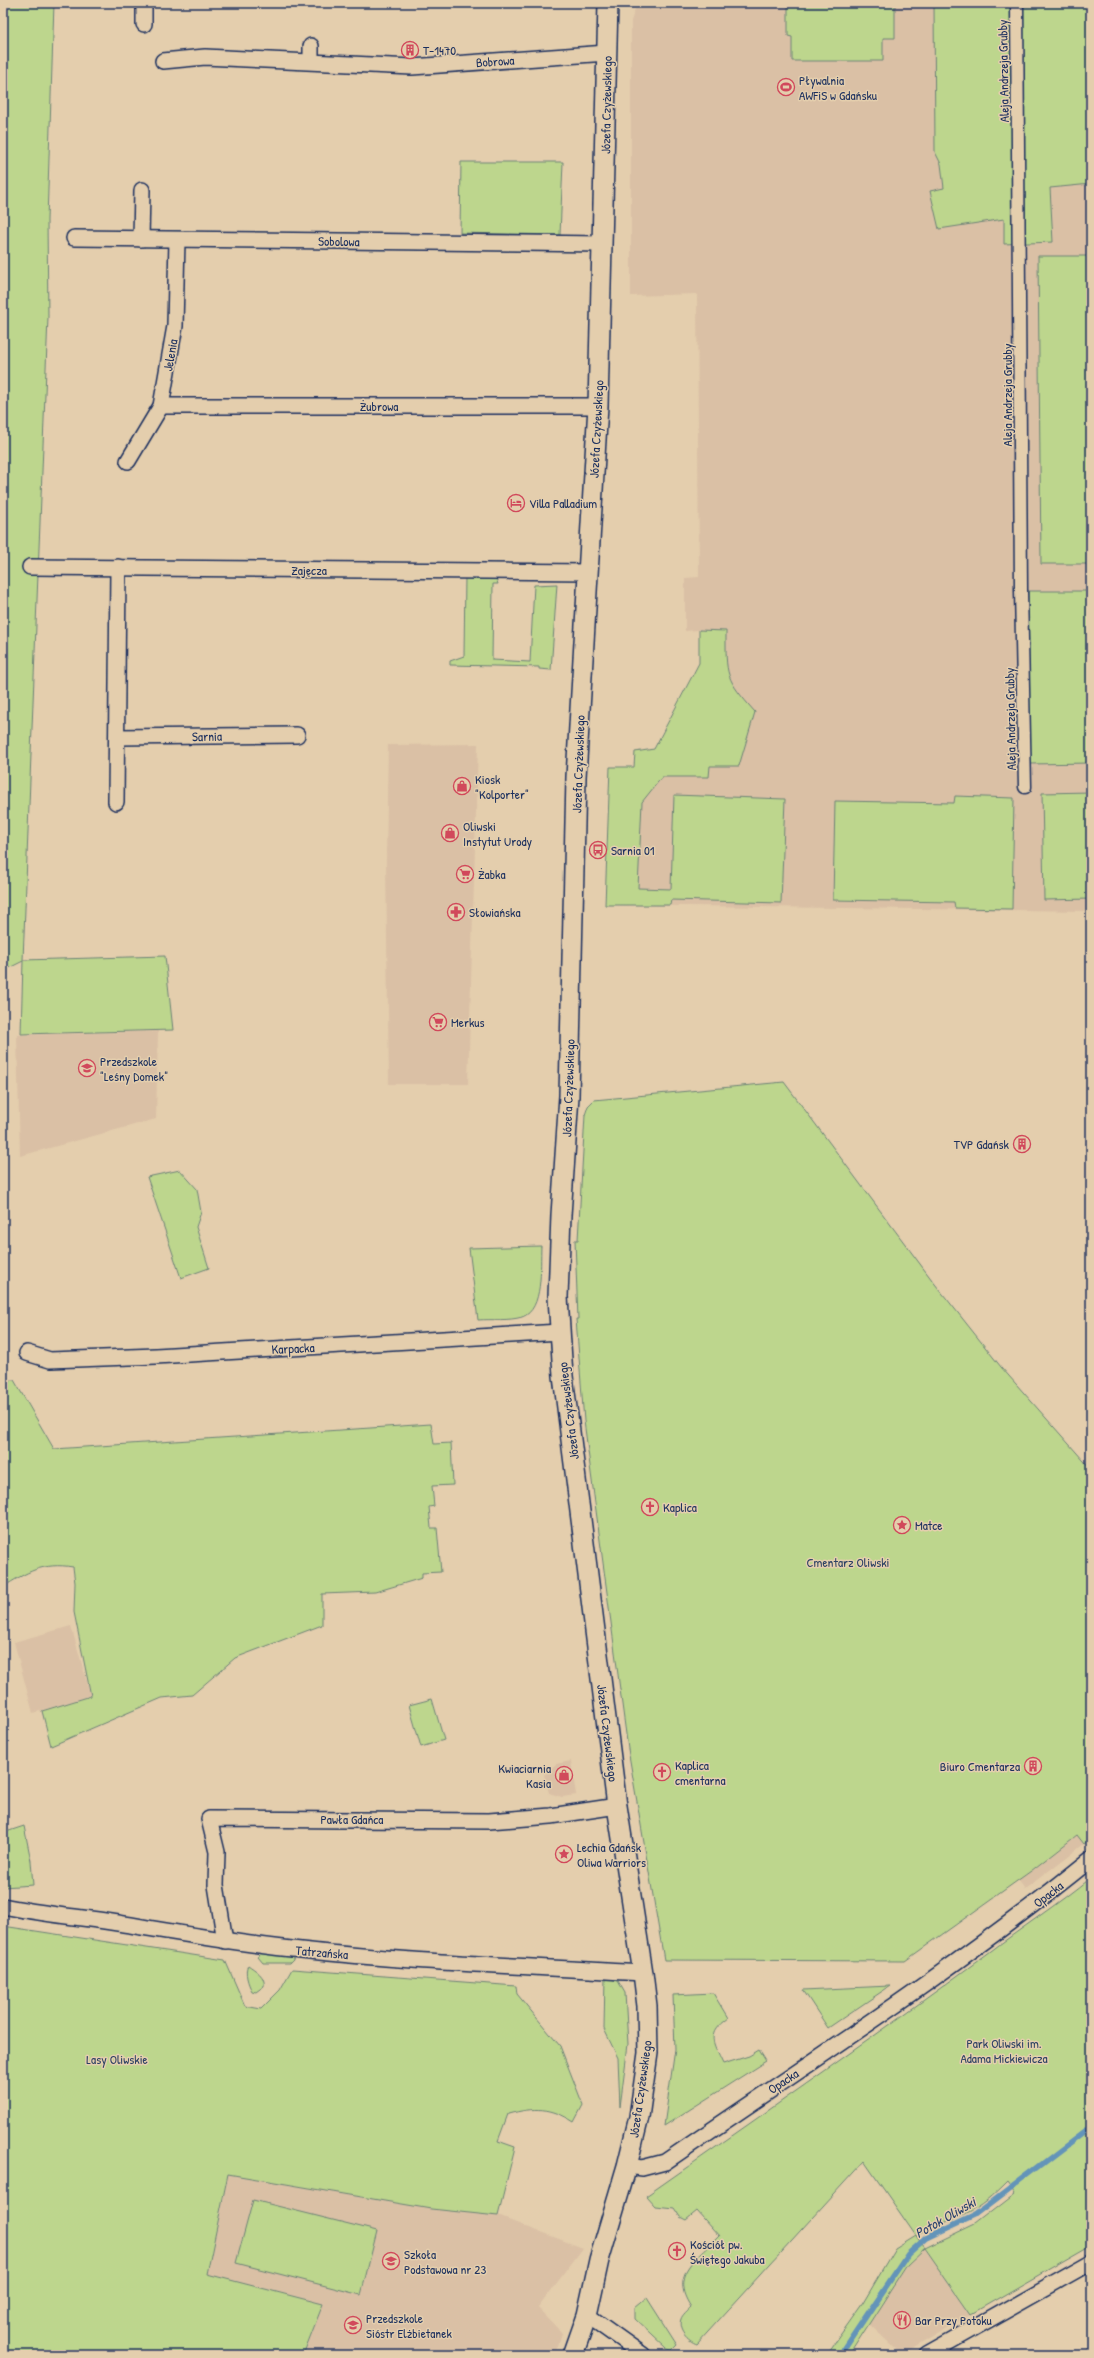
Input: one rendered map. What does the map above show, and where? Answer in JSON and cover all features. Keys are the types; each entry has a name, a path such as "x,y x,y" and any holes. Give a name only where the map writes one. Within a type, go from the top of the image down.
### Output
{"street":[{"path":"144,3 144,24"},
{"name":"Józefa Czyżewskiego","path":"608,3 598,406 576,777 569,1096 560,1238 560,1332 563,1376 617,1806 647,2006 648,2052 639,2117 627,2166"},
{"name":"Aleja Andrzeja Grubby","path":"1017,3 1021,582 1025,787"},
{"path":"311,46 311,61"},
{"name":"Bobrowa","path":"163,62 205,57 412,67 607,52"},
{"path":"141,239 142,190"},
{"name":"Sobolowa","path":"74,238 603,244"},
{"name":"Jelenia","path":"128,461 161,406 175,326 177,240"},
{"name":"Żubrowa","path":"161,406 598,406"},
{"name":"Zajęcza","path":"30,567 588,572"},
{"path":"116,802 118,567"},
{"name":"Sarnia","path":"117,737 297,735"},
{"name":"Karpacka","path":"27,1353 50,1360 156,1356 560,1332"},
{"name":"Pawła Gdańca","path":"225,1941 216,1885 217,1852 209,1819 489,1821 551,1816 617,1806"},
{"name":"Opacka","path":"627,2166 642,2168 665,2162 923,1986 1046,1896 1091,1859"},
{"name":"Tatrzańska","path":"3,1906 49,1915 116,1923 225,1941 302,1950 497,1966 643,1973"},
{"path":"573,2355 586,2315 599,2260 627,2166"},
{"path":"926,2355 1091,2262"},
{"path":"586,2315 643,2355"}],"shaded area":[{"path":"637,3 1091,3 1091,591 1028,591 1030,763 1091,763 1091,911 605,905 610,767 634,767 635,752 654,749 699,663 699,630 685,631 685,578 699,577 697,294 631,296 631,21"},
{"path":"478,744 468,1084 389,1084 386,862 388,745"},
{"name":"Przedszkole \"Leśny Domek\"","path":"158,1031 156,1119 20,1156 17,1035"},
{"path":"71,1626 91,1696 33,1713 14,1642"},
{"path":"571,1761 576,1795 562,1797 549,1793 544,1775 556,1764"},
{"path":"1078,1835 1084,1844 1025,1889 1018,1880"},
{"name":"Szkoła Podstawowa nr 23","path":"228,2174 431,2209 498,2216 583,2248 538,2308 562,2333 555,2355 303,2355 323,2304 207,2274"},
{"path":"925,2248 971,2314 902,2355 869,2324 907,2265"}],"green space":[{"path":"3,3 54,3 47,220 48,317 23,960 165,956 173,1030 21,1034 23,961 3,971"},
{"path":"788,3 895,3 895,38 883,38 883,61 792,61 792,37 788,36"},
{"path":"934,3 1091,3 1091,184 1050,188 1053,242 1004,244 1004,219 939,229 930,191 944,188 941,164 935,152"},
{"path":"461,162 563,162 560,235 460,233"},
{"path":"1038,256 1091,256 1091,564 1041,564"},
{"path":"465,576 496,578 498,584 493,584 492,660 530,662 534,585 557,584 551,670 539,669 539,667 450,665 450,661 464,656"},
{"path":"1028,591 1091,591 1091,763 1030,764"},
{"path":"699,630 726,631 726,658 729,676 738,691 755,712 739,766 710,766 709,777 662,777 642,802 638,888 671,889 674,795 785,799 781,903 671,900 670,905 605,905 610,767 634,767 635,752 654,749 699,663"},
{"path":"1091,792 1091,899 1044,900 1042,793"},
{"path":"955,796 1014,798 1012,909 955,908 954,902 833,900 835,801 954,803"},
{"name":"Cmentarz Oliwski","path":"784,1082 935,1284 1001,1367 1091,1469 1091,1839 1084,1844 1077,1835 1031,1871 905,1961 664,1960 628,1749 584,1421 576,1319 578,1319 575,1240 578,1240 585,1115 588,1106 594,1100"},
{"path":"180,1170 197,1189 201,1212 196,1227 209,1268 181,1278 147,1177"},
{"path":"541,1246 539,1286 534,1306 529,1313 522,1317 512,1319 478,1320 469,1248"},
{"path":"14,1380 54,1449 431,1424 434,1444 451,1443 453,1485 432,1486 434,1506 429,1507 431,1528 437,1528 441,1572 422,1573 422,1578 375,1592 322,1594 322,1625 235,1658 192,1695 162,1698 51,1746 42,1711 91,1696 74,1612 75,1583 73,1567 44,1567 28,1573 3,1587 3,1381"},
{"path":"432,1699 444,1740 421,1747 409,1705"},
{"path":"24,1826 31,1861 33,1885 3,1887 3,1833"},
{"name":"Park Oliwski im. Adama Mickiewicza","path":"1091,1877 1091,2245 971,2314 925,2248 975,2224 1015,2193 1007,2182 988,2200 971,2211 934,2226 916,2236 864,2161 697,2344 687,2338 682,2331 680,2323 683,2316 691,2307 685,2295 683,2285 684,2275 688,2267 695,2259 719,2236 697,2211 686,2220 680,2217 674,2208 655,2206 646,2196 902,2016"},
{"name":"Lasy Oliwskie","path":"3,1926 225,1960 245,2006 261,2009 280,1990 292,1969 516,1986 517,1994 560,2046 583,2105 574,2122 558,2113 542,2110 526,2110 508,2114 498,2141 515,2147 498,2216 431,2209 228,2174 207,2274 323,2304 303,2355 3,2355"},
{"path":"261,1952 293,1955 293,1960 290,1963 263,1963 258,1957"},
{"path":"248,1965 262,1976 264,1982 264,1986 256,1992 252,1991 248,1982 246,1971"},
{"path":"605,1977 618,1981 625,1993 628,2044 620,2107 618,2058 604,2029"},
{"path":"890,1986 828,2028 803,1990"},
{"path":"713,1993 728,2018 716,2029 713,2039 716,2050 723,2064 749,2056 759,2050 766,2061 664,2126 675,2049 673,1995"},
{"path":"253,2200 377,2231 361,2295 236,2263"},
{"path":"916,2236 925,2248 907,2265 849,2355 826,2355 863,2303 895,2249"},
{"path":"647,2298 677,2345 672,2350 667,2349 635,2319 635,2308"}],"waterway":[{"name":"Potok Oliwski","path":"840,2355 908,2254 926,2238 975,2215 1091,2127"}],"place":[{"name":"T-1470","path":"410,50"},
{"name":"Pływalnia AWFiS w Gdańsku","path":"786,87"},
{"name":"Villa Palladium","path":"516,503"},
{"name":"Kiosk \"Kolporter\"","path":"462,786"},
{"name":"Oliwski Instytut Urody","path":"450,833"},
{"name":"Sarnia 01","path":"598,850"},
{"name":"Żabka","path":"465,874"},
{"name":"Słowiańska","path":"456,912"},
{"name":"Merkus","path":"438,1022"},
{"name":"Przedszkole \"Leśny Domek\"","path":"87,1068"},
{"name":"TVP Gdańsk","path":"1022,1144"},
{"name":"Kaplica","path":"650,1507"},
{"name":"Matce","path":"902,1525"},
{"name":"Biuro Cmentarza","path":"1033,1766"},
{"name":"Kaplica cmentarna","path":"662,1772"},
{"name":"Kwiaciarnia Kasia","path":"564,1775"},
{"name":"Lechia Gdańsk Oliwa Warriors","path":"564,1854"},
{"name":"Kościół pw. Świętego Jakuba","path":"677,2251"},
{"name":"Szkoła Podstawowa nr 23","path":"391,2261"},
{"name":"Bar Przy Potoku","path":"902,2320"},
{"name":"Przedszkole Sióstr Elżbietanek","path":"353,2325"}]}
